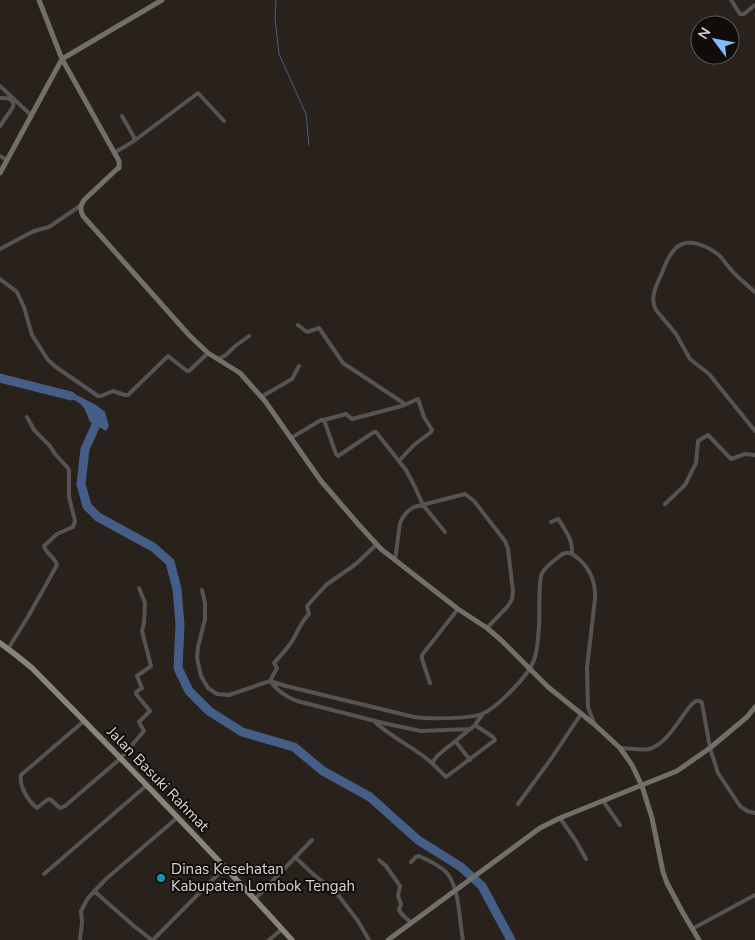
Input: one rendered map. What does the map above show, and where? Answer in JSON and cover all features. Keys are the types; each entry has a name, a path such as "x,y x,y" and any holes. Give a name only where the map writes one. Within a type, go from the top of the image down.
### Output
{"main road":[{"name":"Jalan Basuki Rahmat","path":"0,643 32,668 148,785 292,940"}],"street":[{"path":"0,249 38,230 49,227 80,206 84,200 119,168 119,161 62,59 39,0"},
{"path":"0,173 62,59 162,0"},
{"path":"731,0 739,13 742,14 755,5"},
{"path":"0,86 32,116"},
{"path":"114,153 134,141 198,93 224,121"},
{"path":"0,98 9,98 14,104 14,107 0,126"},
{"path":"122,116 134,137 134,141"},
{"path":"0,156 7,160"},
{"path":"80,206 80,212 83,216 189,335 208,353 240,373 261,397 321,481 377,544 458,609 487,628 548,687 594,724 620,748 632,764 642,786 652,818 667,883 682,913 699,940"},
{"path":"755,292 719,256 708,248 689,243 676,248 667,261 653,298 656,310 676,334 690,359 709,374 755,431"},
{"path":"0,279 17,292 24,307 32,335 48,360 98,396 113,391 128,395 168,356 189,371 208,353"},
{"path":"298,325 307,332 319,328 343,363 406,404"},
{"path":"218,359 226,355 249,336"},
{"path":"261,397 292,379 299,366"},
{"path":"291,438 321,420 346,414 352,419 418,399 424,417 432,430 399,461"},
{"path":"8,648 57,565 44,548 45,544 58,534 73,527 75,521 69,497 69,470 50,446 34,430 27,417"},
{"path":"324,420 337,456 376,432 406,470 423,505 445,532"},
{"path":"665,504 685,485 696,463 698,441 708,435 731,459 745,454 755,455"},
{"path":"395,560 400,523 402,517 407,512 423,505 465,494 474,502 505,541 508,549 512,599 508,606 487,628"},
{"path":"551,522 559,520 571,539 572,554"},
{"path":"270,681 278,668 274,663 295,637 308,614 307,606 326,585 356,564 377,544"},
{"path":"432,763 438,755 475,726 483,714 504,697 530,669 537,649 541,575 548,566 565,553 572,554 590,570 595,590 588,668 588,705 594,724"},
{"path":"84,721 21,774 20,778 27,796 38,808 47,800 50,800 62,808 121,758 144,731 139,722 150,712 136,693 142,688 137,675 151,666 142,631 145,602 139,588"},
{"path":"202,590 205,603 205,619 197,658 200,676 208,688 217,694 229,695 270,681 414,717 460,717 483,714"},
{"path":"430,683 422,655 458,609"},
{"path":"270,681 279,692 297,701 374,721 423,731 471,729"},
{"path":"620,748 645,750 658,746 665,740 692,704 700,701 710,748 718,772 740,806 747,811 755,813"},
{"path":"388,940 540,828 560,818 677,771 710,748 747,717 755,707"},
{"path":"518,804 581,714"},
{"path":"374,721 432,763 447,777 495,740 475,726"},
{"path":"456,742 470,760"},
{"path":"44,874 148,785"},
{"path":"603,801 620,825"},
{"path":"80,940 82,910 88,898 106,879 179,817"},
{"path":"560,818 586,859"},
{"path":"255,899 312,840"},
{"path":"410,862 419,856 441,868 449,876 455,890 463,940"},
{"path":"295,857 335,891 370,940"},
{"path":"379,860 400,886 398,896 401,904 399,910 411,923"},
{"path":"94,891 153,940 225,867"},
{"path":"692,929 755,895"},
{"path":"269,940 282,929"}],"water":[{"path":"73,393 105,412 109,426 106,431 90,422 83,407 69,398"}],"waterway":[{"path":"276,0 275,18 279,54 306,114 309,145"},
{"path":"0,378 71,396"},
{"path":"96,425 85,449 81,484 87,506 98,517 153,547 170,562 177,589 180,625 178,668 189,691 209,711 242,732 294,747 323,771 370,797 418,840 461,867 482,886 511,940"}],"place":[{"name":"Dinas Kesehatan Kabupaten Lombok Tengah","path":"161,878"}]}
